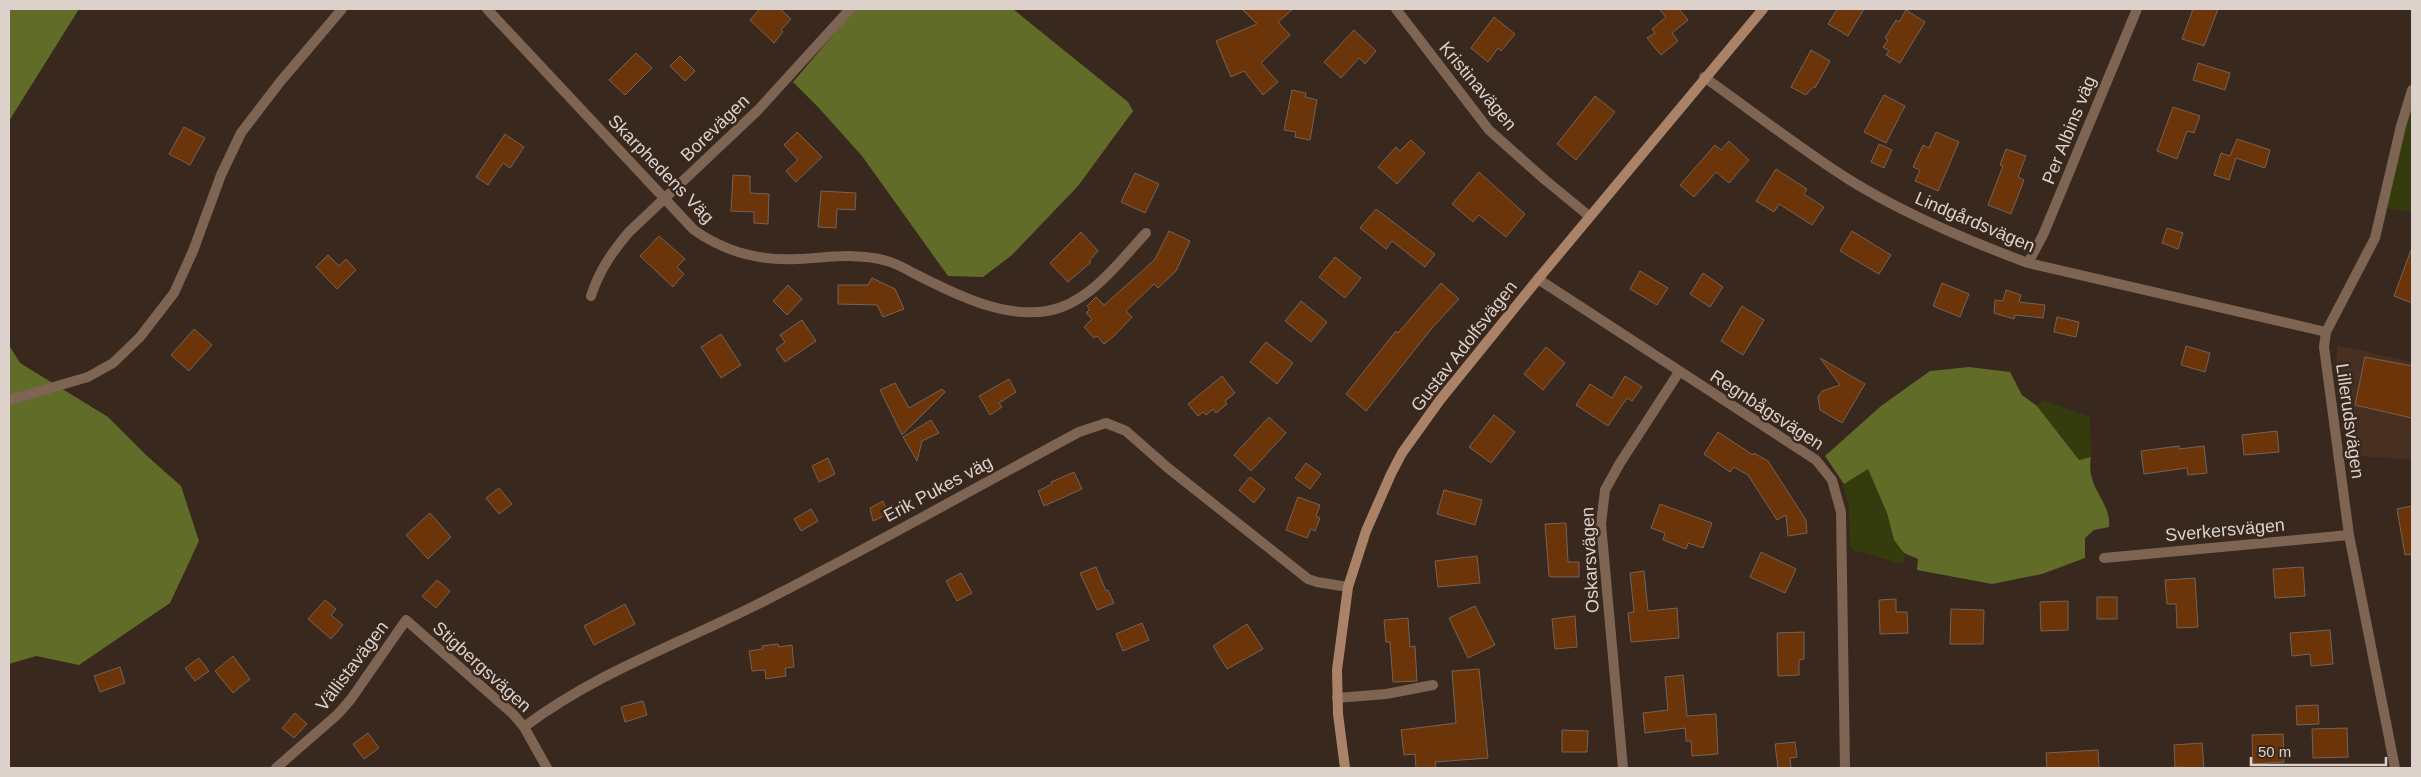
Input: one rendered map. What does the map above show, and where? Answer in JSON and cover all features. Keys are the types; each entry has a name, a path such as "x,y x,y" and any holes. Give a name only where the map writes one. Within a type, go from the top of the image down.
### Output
{"street":[{"path":"9,400 88,377 113,363 140,337 178,285 221,175 241,133 280,82 342,9"},
{"name":"Skarphedens Väg","path":"487,9 694,230 710,241 729,250 752,256 794,259 856,256 876,258 889,261 957,295 1014,312 1034,313 1049,311 1083,297 1114,268 1146,233"},
{"name":"Borevägen","path":"591,296 601,270 629,232 764,104 850,9"},
{"name":"Kristinavägen","path":"1396,9 1489,130 1589,216"},
{"name":"Gustav Adolfsvägen","path":"1345,768 1337,698 1339,642 1348,587 1374,509 1402,453 1440,400 1589,216 1763,9"},
{"name":"Per Albins väg","path":"2028,263 2043,235 2136,9"},
{"name":"Lindgårdsvägen","path":"1704,77 1808,152 1891,204 1967,239 2028,263 2326,332"},
{"name":"Lillerudsvägen","path":"2395,768 2349,535 2325,361 2326,332 2375,238 2401,126 2412,90"},
{"name":"Regnbågsvägen","path":"1538,279 1816,460 1827,472 1836,489 1841,512 1845,768"},
{"name":"Oskarsvägen","path":"1623,768 1601,524 1602,502 1605,490 1620,463 1679,372"},
{"name":"Erik Pukes väg","path":"524,727 548,709 595,682 773,597 1079,432 1106,423 1116,425 1126,432 1168,468 1308,579 1348,587"},
{"name":"Sverkersvägen","path":"2104,558 2349,535"},
{"name":"Stigbergsvägen","path":"406,620 506,708 524,727 547,768"},
{"name":"Vällistavägen","path":"276,768 338,714 351,699 406,620"},
{"path":"1337,698 1386,694 1433,685"}],"shaded area":[{"path":"2337,345 2412,362 2412,460 2350,455 2336,373"}],"green space":[{"path":"9,9 79,9 9,121"},
{"path":"855,9 1013,9 1128,102 1133,111 1078,186 1012,255 983,277 948,276 862,156 793,82"},
{"path":"2412,90 2412,212 2383,208"},
{"path":"9,345 20,363 108,417 147,456 181,486 199,541 170,603 79,665 36,656 9,664"},
{"path":"1969,367 2010,372 2022,395 2037,406 2079,460 2091,457 2090,468 2092,478 2107,510 2109,527 2094,530 2085,538 2085,558 2042,574 1992,584 1917,570 1918,559 1904,553 1894,540 1887,513 1868,469 1844,484 1825,456 1881,406 1930,371"},
{"path":"2043,400 2090,417 2091,457 2079,460 2037,406"},
{"path":"1868,469 1887,513 1894,540 1905,554 1903,564 1853,550 1850,546 1849,507 1843,485"}],"building":[{"path":"760,9 780,9 791,19 781,30 783,32 774,43 750,20"},
{"path":"1242,9 1293,9 1278,22 1290,35 1261,63 1278,82 1263,95 1244,71 1231,77 1216,41 1257,24"},
{"path":"1659,9 1679,9 1688,20 1672,33 1678,41 1661,55 1647,38 1655,33 1652,29 1666,17"},
{"path":"1837,9 1864,9 1848,36 1828,24"},
{"path":"2193,9 2218,9 2204,46 2182,39"},
{"path":"1906,10 1925,22 1900,63 1886,55 1889,51 1883,47 1888,40 1885,38 1896,20 1899,22"},
{"path":"1494,17 1515,34 1501,51 1498,48 1488,62 1471,48"},
{"path":"1354,30 1376,51 1365,64 1359,58 1341,78 1324,62"},
{"path":"1811,50 1830,61 1815,88 1814,86 1806,95 1791,87"},
{"path":"636,53 652,68 625,95 609,80"},
{"path":"680,56 695,71 685,81 670,66"},
{"path":"2198,63 2230,73 2225,90 2193,80"},
{"path":"1292,90 1306,93 1305,97 1317,100 1310,140 1295,137 1296,132 1284,130"},
{"path":"1884,95 1905,106 1886,143 1864,132"},
{"path":"1595,96 1615,112 1576,160 1557,144"},
{"path":"2173,107 2200,116 2194,133 2187,131 2177,159 2157,151"},
{"path":"184,127 205,138 190,165 169,154"},
{"path":"797,132 822,157 796,182 786,171 798,160 784,145"},
{"path":"1936,132 1959,142 1938,191 1915,181 1920,170 1913,167 1923,145 1929,148"},
{"path":"505,134 524,147 510,168 503,163 488,185 476,177"},
{"path":"2237,139 2270,150 2265,168 2236,158 2229,180 2214,175 2221,153 2230,156"},
{"path":"1411,140 1425,153 1397,184 1378,167 1396,147 1400,151"},
{"path":"1729,141 1749,160 1729,183 1716,172 1694,197 1680,185 1715,145 1721,150"},
{"path":"1879,144 1892,150 1884,168 1871,162"},
{"path":"2006,149 2026,156 2018,177 2024,180 2011,214 1988,205 2003,166 2000,165"},
{"path":"1776,169 1807,189 1804,194 1824,207 1812,225 1779,204 1774,212 1756,201"},
{"path":"1479,172 1525,214 1506,237 1479,215 1473,222 1452,204"},
{"path":"1135,173 1159,184 1145,213 1121,202"},
{"path":"733,175 750,176 750,193 769,194 768,224 754,223 754,212 731,211"},
{"path":"821,191 856,193 855,210 837,209 836,228 818,227"},
{"path":"1376,209 1435,254 1425,267 1392,241 1386,249 1360,228"},
{"path":"2167,228 2183,233 2178,249 2162,243"},
{"path":"1169,231 1190,241 1176,271 1158,288 1154,284 1126,311 1132,317 1114,336 1104,344 1097,336 1094,338 1084,327 1092,319 1086,313 1090,309 1087,306 1096,297 1104,305 1139,274 1155,259"},
{"path":"1852,231 1891,255 1879,274 1840,251"},
{"path":"1081,232 1098,251 1089,261 1091,262 1068,282 1050,263"},
{"path":"659,236 685,259 677,267 684,274 673,287 640,256"},
{"path":"2412,251 2412,303 2394,296"},
{"path":"328,255 339,266 346,259 356,270 337,289 316,267"},
{"path":"1335,257 1361,278 1345,298 1319,277"},
{"path":"1640,271 1668,288 1657,305 1630,289"},
{"path":"1703,273 1723,287 1710,307 1690,294"},
{"path":"872,278 895,289 904,309 883,317 877,305 838,304 838,285 868,285"},
{"path":"1441,283 1459,299 1432,328 1366,411 1346,394 1396,331 1398,333"},
{"path":"1942,283 1969,294 1960,317 1933,306"},
{"path":"788,285 802,299 787,315 773,301"},
{"path":"2006,290 2021,295 2019,302 2045,305 2043,318 2015,315 2014,319 1994,313 1995,300 2003,301"},
{"path":"1301,301 1327,322 1311,342 1285,321"},
{"path":"1742,306 1764,320 1743,355 1721,341"},
{"path":"2057,317 2079,322 2076,337 2054,332"},
{"path":"802,320 816,341 785,362 776,349 785,342 780,335"},
{"path":"194,329 212,345 189,371 171,355"},
{"path":"721,334 741,365 721,378 701,347"},
{"path":"1266,342 1293,363 1277,384 1250,362"},
{"path":"2186,346 2210,353 2205,372 2181,365"},
{"path":"1546,347 1565,363 1543,390 1524,374"},
{"path":"2365,357 2412,366 2412,418 2355,405"},
{"path":"1820,358 1865,384 1842,423 1820,410 1818,397 1822,391 1840,385"},
{"path":"1222,376 1235,393 1225,401 1227,404 1216,413 1213,409 1206,415 1203,412 1198,416 1188,404"},
{"path":"1625,376 1642,387 1632,401 1627,398 1608,426 1576,405 1590,384 1612,398"},
{"path":"1009,379 1016,392 999,403 1002,407 990,415 979,396"},
{"path":"895,383 909,408 942,389 945,392 902,435 880,390"},
{"path":"1494,415 1515,432 1491,463 1469,447"},
{"path":"1269,417 1286,433 1251,471 1234,455"},
{"path":"931,420 939,433 922,441 917,461 903,437"},
{"path":"2277,431 2279,452 2244,455 2242,435"},
{"path":"1718,432 1753,455 1754,453 1768,461 1806,520 1807,533 1788,536 1786,515 1777,520 1748,475 1734,467 1730,472 1704,454"},
{"path":"2179,446 2179,449 2204,446 2207,473 2188,475 2187,468 2144,474 2141,451"},
{"path":"828,458 835,474 819,482 812,466"},
{"path":"1306,463 1321,474 1310,489 1295,478"},
{"path":"1074,472 1082,489 1044,506 1038,491 1052,484 1051,482"},
{"path":"1250,477 1265,489 1254,503 1239,490"},
{"path":"499,488 512,504 499,514 486,498"},
{"path":"1444,490 1482,500 1475,525 1437,514"},
{"path":"1298,497 1320,505 1316,516 1320,518 1315,531 1311,529 1307,538 1286,530"},
{"path":"883,501 888,514 873,521 870,508"},
{"path":"1660,504 1712,523 1703,548 1688,543 1686,549 1663,540 1665,533 1651,528"},
{"path":"2412,506 2412,554 2405,555 2397,509"},
{"path":"811,509 818,521 801,531 794,519"},
{"path":"430,513 451,537 428,559 406,535"},
{"path":"1566,523 1568,562 1579,562 1579,577 1552,577 1549,576 1545,524"},
{"path":"1761,552 1796,569 1785,593 1750,577"},
{"path":"1477,556 1480,583 1438,587 1435,561"},
{"path":"1096,567 1106,591 1108,590 1114,603 1097,610 1080,573"},
{"path":"2303,567 2305,596 2275,598 2273,569"},
{"path":"1644,571 1648,611 1677,608 1679,638 1631,642 1628,613 1634,612 1630,573"},
{"path":"961,573 972,593 957,601 946,581"},
{"path":"2195,578 2198,627 2177,628 2176,604 2167,604 2165,580"},
{"path":"437,580 450,591 436,608 422,596"},
{"path":"2097,597 2117,597 2117,619 2097,619"},
{"path":"1896,599 1896,612 1907,612 1908,633 1880,634 1879,600"},
{"path":"325,600 336,609 331,615 343,625 331,639 308,619"},
{"path":"2068,601 2068,630 2041,631 2040,602"},
{"path":"625,604 635,624 594,645 584,626"},
{"path":"1475,606 1495,645 1468,658 1449,618"},
{"path":"1951,609 1984,610 1983,644 1950,644"},
{"path":"1575,616 1577,647 1555,649 1552,619"},
{"path":"1408,618 1410,647 1415,646 1417,681 1393,682 1390,642 1386,642 1384,620"},
{"path":"1142,623 1149,640 1123,651 1116,634"},
{"path":"1247,624 1263,649 1227,669 1213,646"},
{"path":"2330,630 2333,664 2311,666 2310,654 2292,656 2290,633"},
{"path":"1804,632 1804,659 1799,660 1799,675 1778,676 1777,633"},
{"path":"778,644 779,647 792,645 794,667 785,668 786,676 766,679 765,670 752,671 749,651 763,649 762,646"},
{"path":"233,656 250,679 233,693 215,671"},
{"path":"199,658 209,671 195,681 185,668"},
{"path":"120,667 125,683 100,692 94,676"},
{"path":"1479,669 1488,758 1435,762 1436,768 1416,768 1415,754 1404,755 1401,730 1456,723 1452,671"},
{"path":"1683,675 1687,716 1716,714 1718,754 1692,756 1691,741 1686,741 1685,728 1645,733 1643,713 1668,710 1665,677"},
{"path":"643,701 647,715 625,722 621,707"},
{"path":"2318,705 2319,724 2297,725 2296,706"},
{"path":"295,713 307,724 294,738 282,728"},
{"path":"2347,728 2348,757 2313,758 2312,729"},
{"path":"1562,730 1588,731 1587,752 1562,752"},
{"path":"368,733 379,748 364,759 353,744"},
{"path":"2283,734 2284,762 2253,764 2252,735"},
{"path":"1795,742 1797,757 1790,758 1791,768 1778,768 1775,744"},
{"path":"2202,743 2204,768 2175,767 2174,745"},
{"path":"2098,750 2099,768 2047,768 2046,753"}]}
